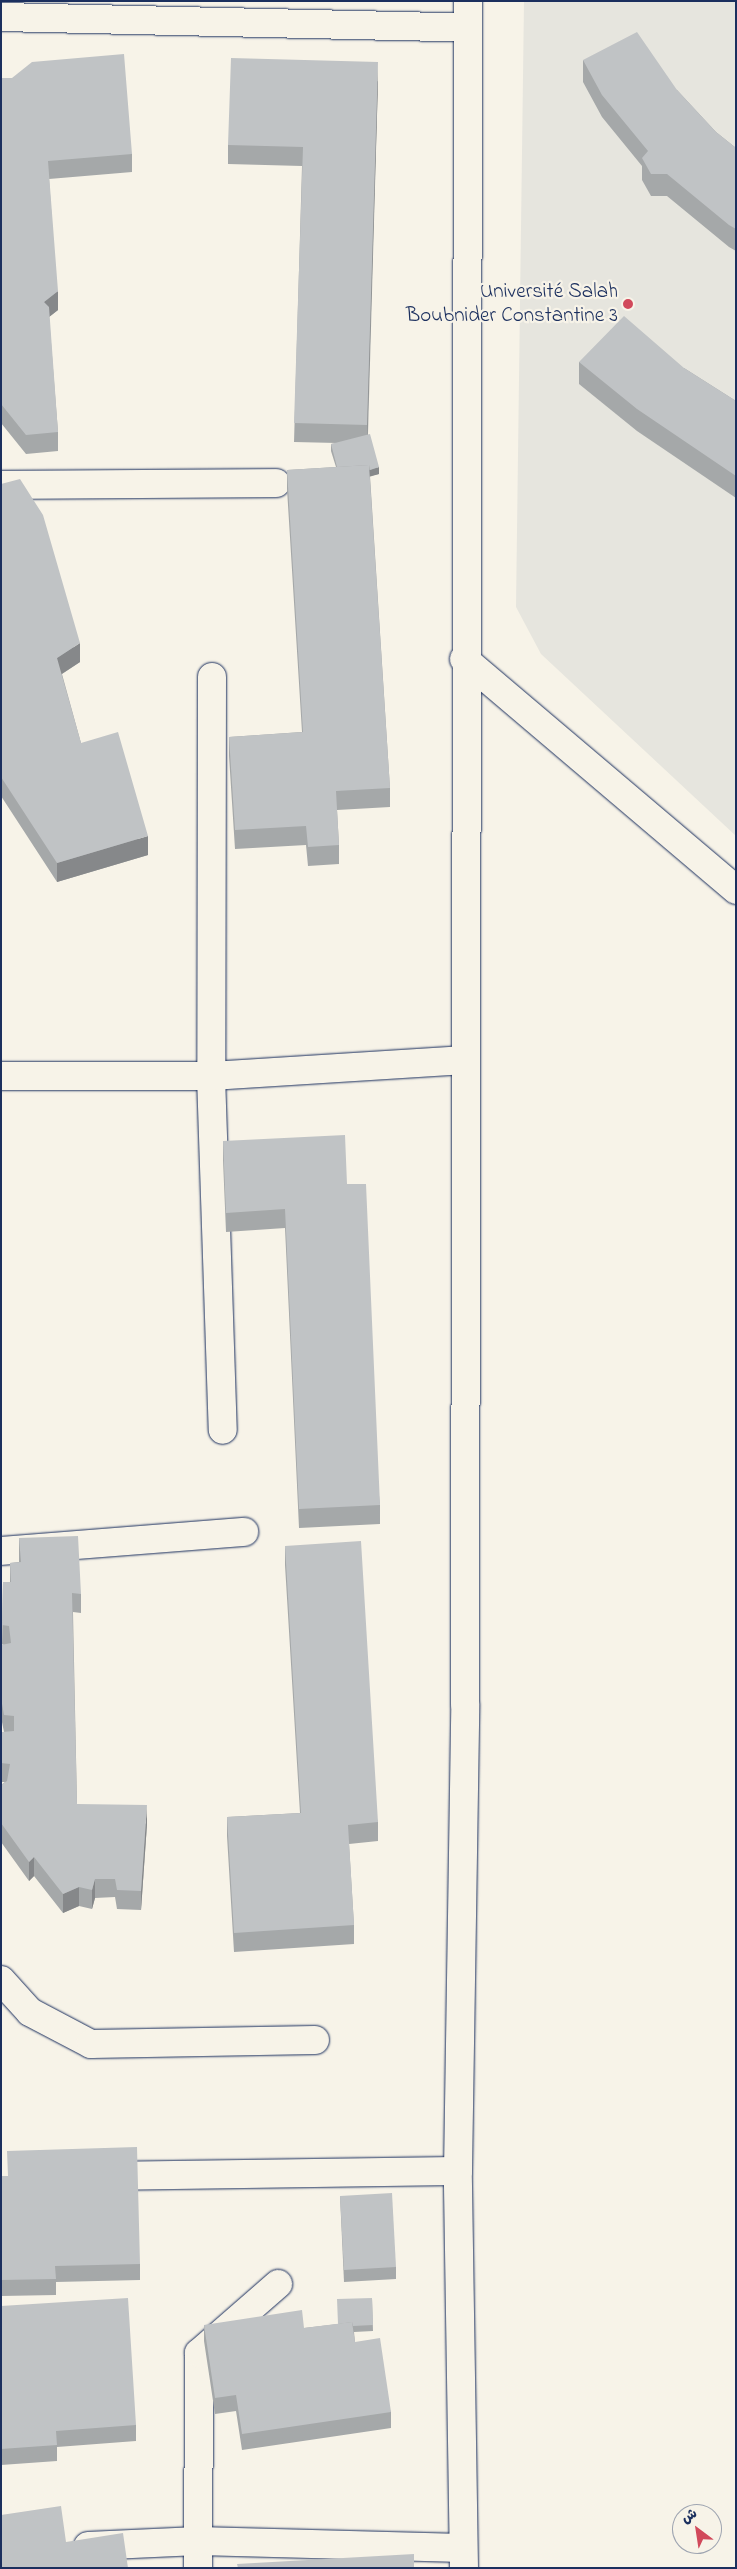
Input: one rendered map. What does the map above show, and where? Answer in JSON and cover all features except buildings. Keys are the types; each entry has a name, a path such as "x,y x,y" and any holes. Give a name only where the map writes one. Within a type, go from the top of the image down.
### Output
{"main road":[{"path":"60,2547 198,2554 463,2558 458,2171 465,1704 464,659 468,1"},
{"path":"1,17 468,28"},
{"path":"1,485 276,483"},
{"path":"464,659 736,890"},
{"path":"212,677 211,1076 223,1430"},
{"path":"1,1076 211,1076 465,1060"},
{"path":"1,1551 244,1532"},
{"path":"1,1980 30,2012 91,2044 315,2040"},
{"path":"71,2176 458,2171"},
{"path":"198,2554 199,2353 278,2284"}],"shaded area":[{"name":"Université Salah Boubnider Constantine 3","path":"524,1 736,1 736,836 541,654 516,607"}],"place":[{"name":"Université Salah Boubnider Constantine 3","path":"628,304"}]}
